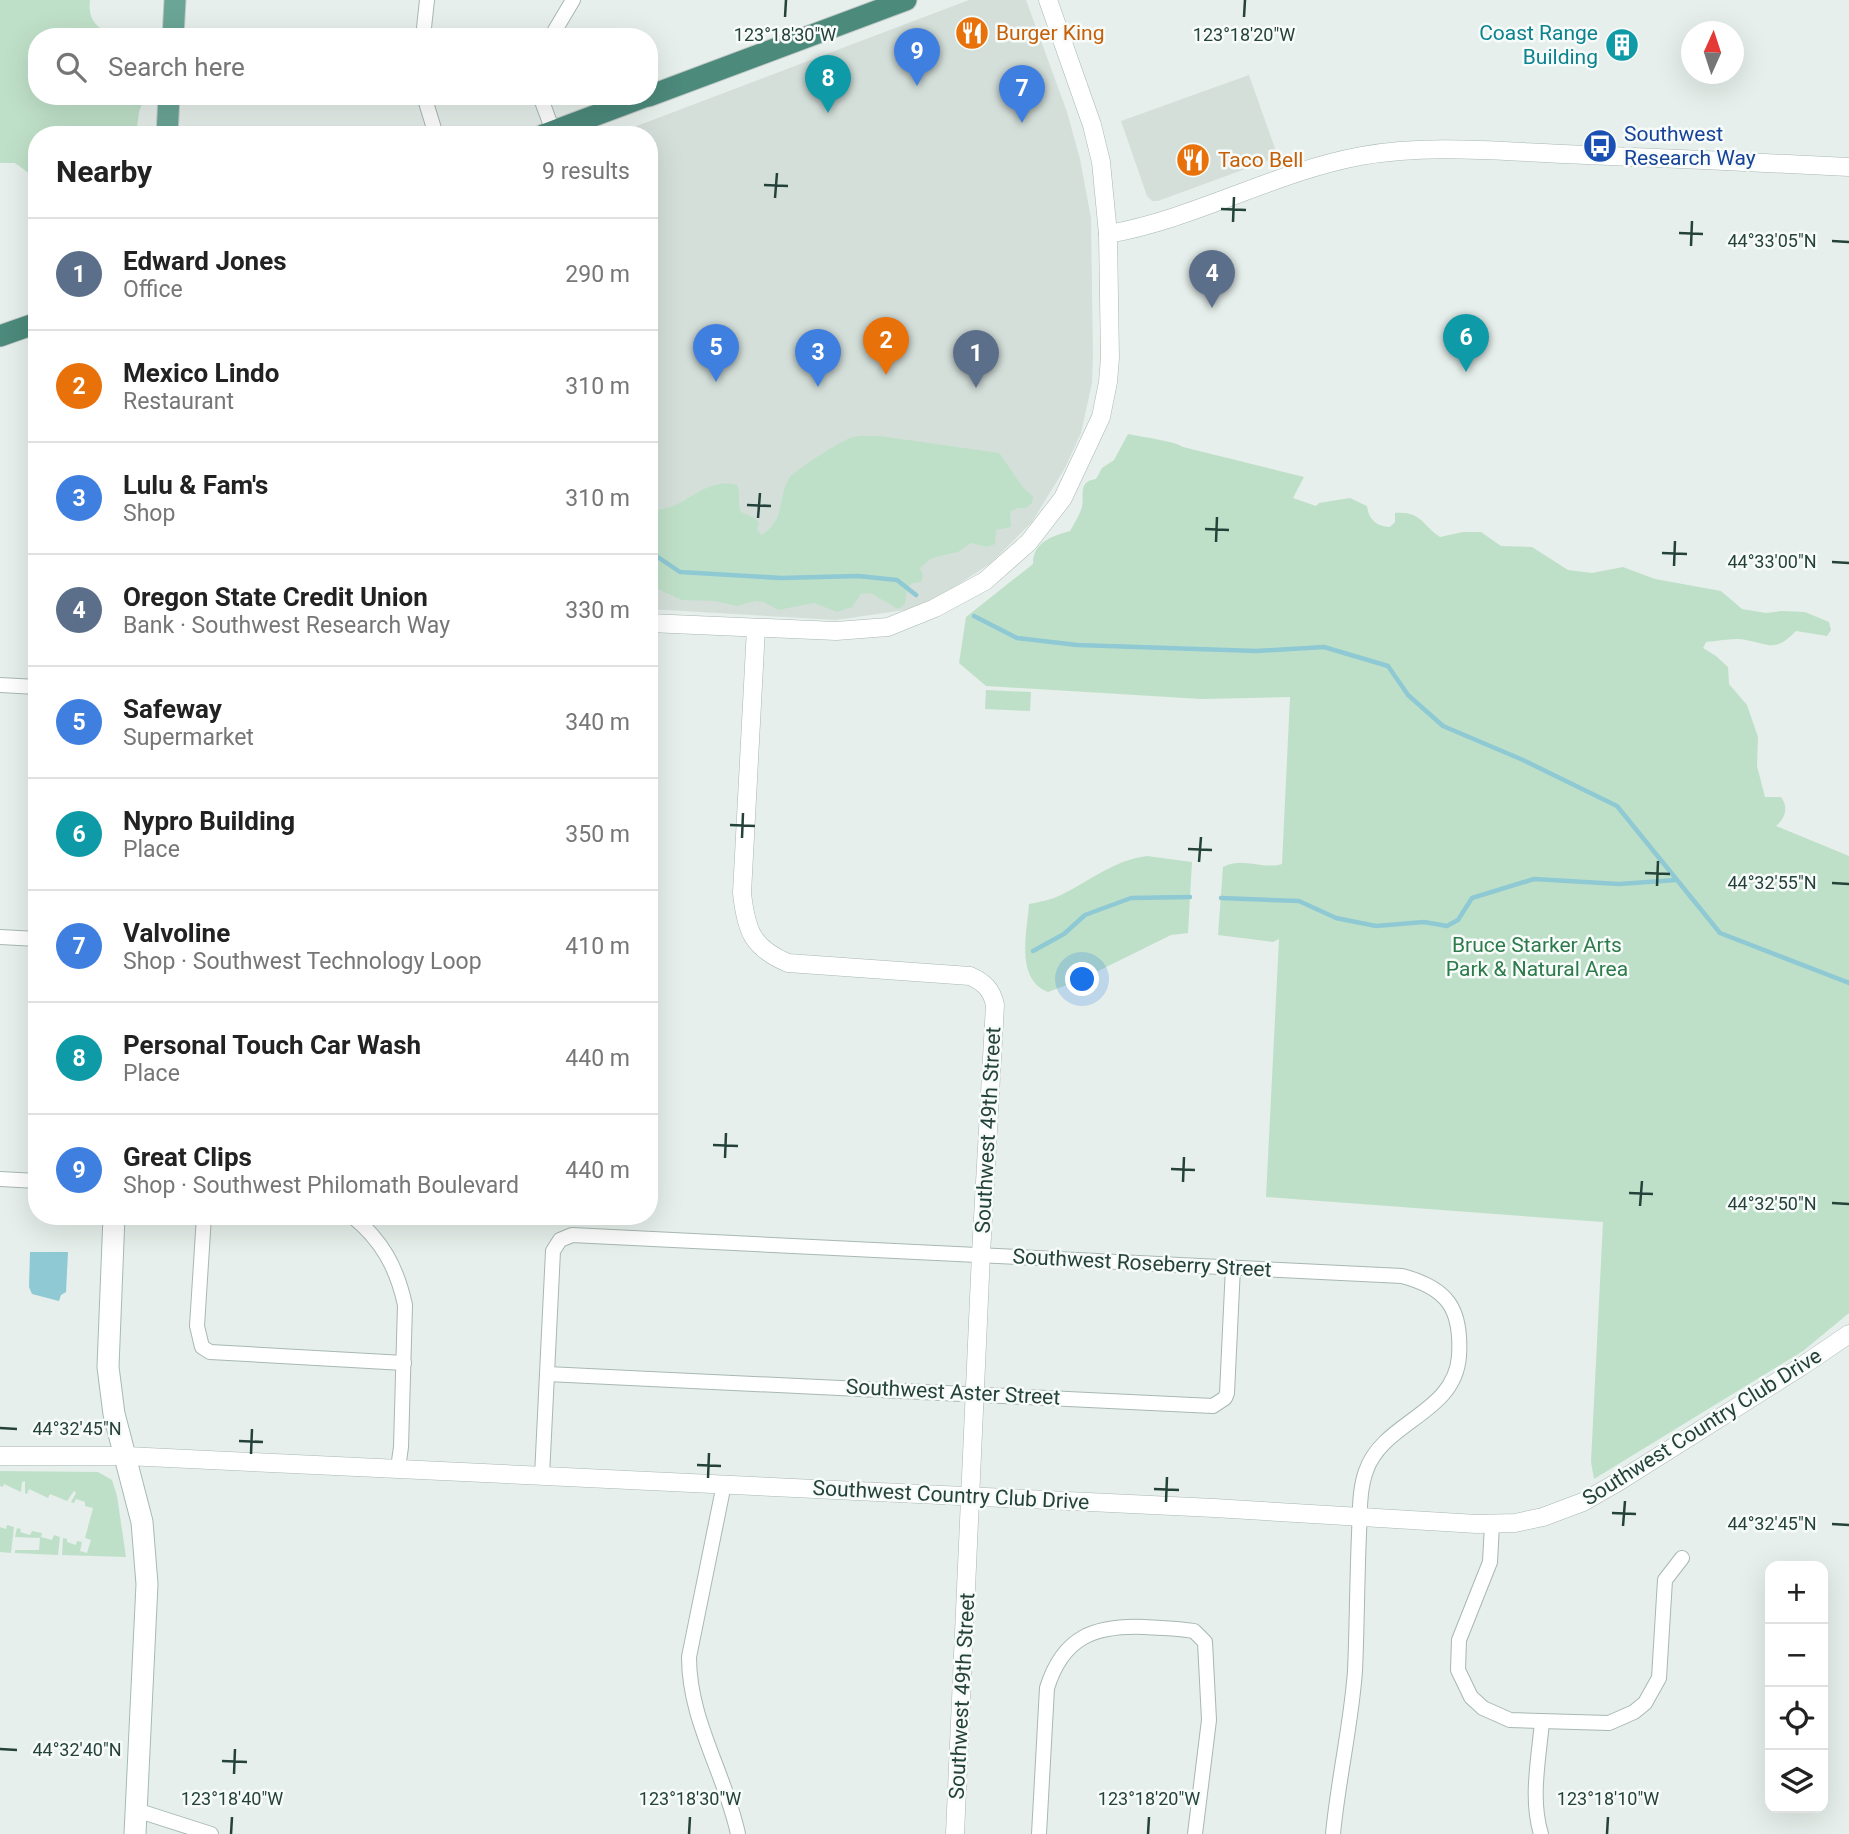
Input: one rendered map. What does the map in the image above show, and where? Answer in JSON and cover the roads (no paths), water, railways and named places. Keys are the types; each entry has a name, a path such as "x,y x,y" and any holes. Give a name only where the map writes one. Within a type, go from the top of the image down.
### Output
{"highway":[{"path":"658,92 906,0"},
{"path":"567,126 624,105"},
{"path":"0,336 28,326"}],"main road":[{"path":"173,28 175,0"},
{"path":"168,126 169,105"},
{"path":"114,1225 108,1367 114,1414 142,1522 147,1584 135,1834"}],"street":[{"path":"424,28 427,0"},
{"path":"556,28 573,0"},
{"path":"658,623 836,631 888,627 935,608 985,581 1029,542 1063,498 1101,417 1110,358 1108,234 1101,162 1092,125 1048,0"},
{"path":"427,105 433,126"},
{"path":"542,105 546,126"},
{"path":"1108,234 1139,229 1321,165 1363,156 1407,151 1494,151 1849,167"},
{"name":"Southwest 49th Street","path":"756,628 742,892 748,930 764,950 788,963 970,976 981,981 989,990 995,1005 955,1834"},
{"path":"0,685 28,687"},
{"path":"0,937 28,939"},
{"path":"0,1179 28,1181"},
{"path":"203,1225 197,1326 202,1347 210,1352 404,1363"},
{"path":"363,1225 384,1248 400,1284 405,1305 398,1468"},
{"name":"Southwest Roseberry Street","path":"542,1476 553,1251 560,1240 572,1235 1402,1276 1429,1284 1441,1292 1449,1303 1460,1334 1459,1360 1451,1385 1437,1402 1374,1452 1365,1472 1360,1517 1354,1683 1333,1834"},
{"name":"Southwest Aster Street","path":"547,1374 1213,1406 1219,1404 1227,1393 1233,1267"},
{"name":"Southwest Country Club Drive","path":"0,1456 126,1456 398,1468 1492,1524 1515,1523 1543,1517 1583,1502 1849,1334"},
{"path":"724,1484 689,1657 689,1675 697,1718 734,1815 738,1834"},
{"path":"1492,1524 1490,1562 1459,1640 1458,1670 1471,1697 1483,1708 1510,1720 1609,1723 1623,1719 1645,1703 1659,1678 1665,1580 1682,1558"},
{"path":"1039,1834 1047,1688 1052,1671 1062,1655 1085,1635 1107,1627 1121,1626 1195,1631 1205,1642 1209,1720 1195,1834"},
{"path":"1541,1834 1536,1819 1536,1801 1542,1721"},
{"path":"136,1810 211,1834"}],"water":[{"path":"30,1252 68,1252 66,1292 61,1295 59,1301 32,1294 29,1287"}],"waterway":[{"path":"658,557 680,572 781,578 858,576 897,580 916,595"},
{"path":"974,616 1017,638 1077,645 1257,651 1324,647 1388,666 1408,695 1443,726 1523,760 1617,806 1720,933 1849,983"},
{"path":"1221,898 1299,901 1336,918 1376,926 1424,922 1447,926 1458,920 1472,898 1534,879 1619,884 1676,880"},
{"path":"1033,951 1064,934 1085,915 1131,898 1190,897"}],"place":[{"name":"Burger King","path":"972,33"},
{"name":"Coast Range Building","path":"1622,45"},
{"name":"Great Clips","path":"917,86"},
{"name":"Personal Touch Car Wash","path":"828,113"},
{"name":"Valvoline","path":"1022,123"},
{"name":"Southwest Research Way","path":"1600,146"},
{"name":"Taco Bell","path":"1193,160"},
{"name":"Oregon State Credit Union","path":"1212,308"},
{"name":"Nypro Building","path":"1466,372"},
{"name":"Mexico Lindo","path":"886,375"},
{"name":"Safeway","path":"716,382"},
{"name":"Lulu & Fam's","path":"818,387"},
{"name":"Edward Jones","path":"976,388"}],"park label":[{"name":"Bruce Starker Arts Park & Natural Area","path":"1537,957"}]}
